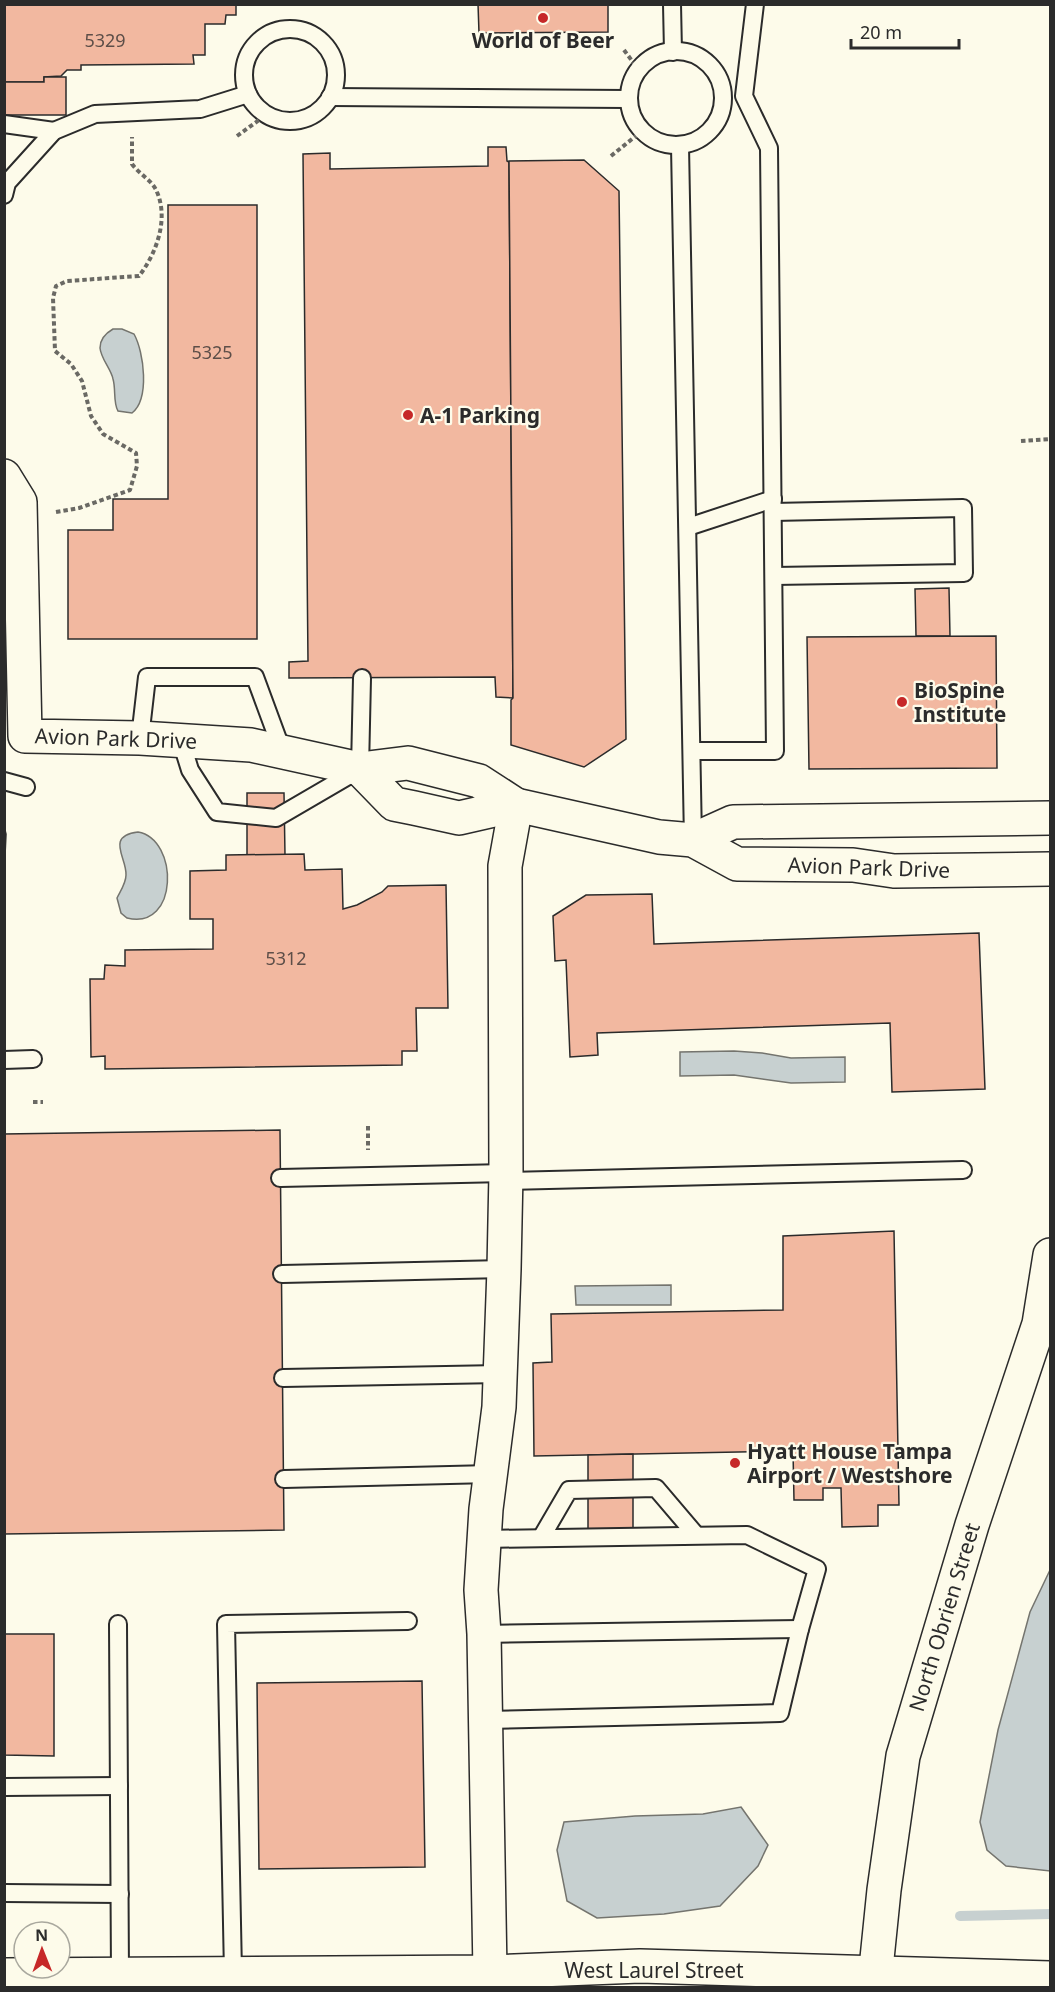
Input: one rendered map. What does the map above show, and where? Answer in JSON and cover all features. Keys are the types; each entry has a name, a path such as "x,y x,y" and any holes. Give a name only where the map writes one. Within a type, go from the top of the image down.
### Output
{"street":[{"name":"Avion Park Drive","path":"4,476 20,502 14,684 25,736 140,738 251,745 360,769 408,763 479,781 516,805 659,837 693,840 737,864 853,865 894,871 1050,869"},
{"name":"Avion Park Drive","path":"360,769 394,804 459,818 516,805"},
{"path":"490,1972 484,1634 481,1590 486,1509 499,1407 506,1177 505,866 516,805"},
{"name":"Avion Park Drive","path":"693,840 733,822 1050,818"},
{"name":"North Obrien Street","path":"874,1981 903,1756 972,1525 1039,1324 1050,1255"},
{"name":"West Laurel Street","path":"4,1975 490,1972 640,1966 874,1981 1050,1978"}],"lane":[{"path":"672,4 673,52"},
{"path":"692,751 776,751 769,148 744,96 755,4"},
{"path":"291,29 307,32 320,40 330,52 335,67 335,82 330,97 309,117 295,121 280,120 267,115 256,106 248,94 244,80 244,64 251,50 261,38 275,31 291,29"},
{"path":"681,51 695,55 708,64 718,76 723,96 723,106 718,121 708,133 695,142 680,146 665,145 650,138 642,131 631,114 628,99 630,83 638,69 650,58 665,52 673,52 681,51"},
{"path":"4,195 7,183 54,131 95,114 200,109 248,94"},
{"path":"723,96 744,96"},
{"path":"330,97 628,99"},
{"path":"4,124 54,131"},
{"path":"680,146 693,840"},
{"path":"688,527 773,505 963,508 964,573 774,576"},
{"path":"140,738 147,677 255,677 283,753"},
{"path":"182,741 190,770 217,812 276,818 360,769 362,678"},
{"path":"4,781 26,787"},
{"path":"4,1059 33,1059"},
{"path":"280,1178 963,1170"},
{"path":"282,1274 504,1269"},
{"path":"283,1378 500,1374"},
{"path":"284,1479 491,1474"},
{"path":"541,1538 569,1490 656,1488 696,1535"},
{"path":"485,1539 747,1535 817,1569 780,1713 486,1720"},
{"path":"233,1973 226,1624 408,1621"},
{"path":"118,1624 120,1974"},
{"path":"484,1634 800,1629"},
{"path":"4,1787 119,1786"},
{"path":"4,1893 120,1894"}],"path":[{"path":"624,50 638,69"},
{"path":"237,136 267,115"},
{"path":"611,156 642,131"},
{"path":"53,512 79,508 130,490 137,466 136,453 104,434 92,416 82,381 71,364 55,351 53,298 56,286 67,281 139,276 150,262 157,246 161,214 157,191 132,164 132,134"},
{"path":"1021,441 1050,439"},
{"path":"33,1102 43,1102"}],"shaded area":[{"path":"113,329 122,329 134,334 143,363 141,397 132,413 118,411 112,375 100,348 102,339"},
{"path":"138,832 151,838 161,850 166,866 167,882 164,898 156,911 144,918 127,918 121,913 117,898 126,875 120,843 122,838 128,834"},
{"path":"734,1051 791,1058 845,1057 845,1082 791,1083 734,1075 680,1076 680,1052"},
{"path":"671,1285 671,1305 576,1305 575,1286"},
{"path":"1050,1570 1050,1871 1006,1866 987,1850 980,1822 998,1730 1030,1612"},
{"path":"741,1807 768,1845 758,1866 720,1906 664,1914 597,1918 567,1901 557,1850 564,1822 635,1816 703,1814"}],"building":[{"path":"4,4 236,4 236,15 226,15 225,24 205,24 205,55 193,55 194,64 81,65 81,70 67,70 61,76 44,77 44,82 4,82"},
{"name":"World of Beer","path":"478,4 608,4 608,32 479,33"},
{"path":"44,77 66,77 66,115 4,115 4,82 44,82"},
{"name":"A-1 Parking","path":"488,147 506,147 509,162 513,698 496,697 495,677 289,678 289,662 308,661 303,154 330,153 330,169 488,166"},
{"path":"584,160 619,191 626,739 584,767 511,745 511,700 513,698 509,161"},
{"path":"168,205 257,205 257,639 68,639 68,530 113,530 113,499 168,499"},
{"path":"949,588 950,636 916,636 915,589"},
{"name":"BioSpine Institute","path":"996,636 997,768 809,769 807,637"},
{"path":"247,793 284,793 285,855 247,855"},
{"path":"4,826 6,834 4,878"},
{"path":"304,854 305,870 342,869 343,909 357,905 382,892 388,886 446,885 448,1008 416,1008 417,1051 402,1051 402,1065 105,1069 105,1056 91,1057 90,979 104,979 105,965 125,966 125,950 213,949 213,919 190,919 190,871 226,870 226,855"},
{"path":"652,894 654,944 979,933 985,1089 892,1092 890,1023 597,1033 598,1055 570,1057 566,960 555,961 553,916 586,895"},
{"path":"280,1130 284,1530 4,1534 4,1134"},
{"path":"894,1231 899,1505 878,1505 878,1526 842,1527 841,1488 823,1488 823,1500 794,1500 793,1451 534,1456 533,1363 552,1362 551,1314 783,1310 783,1236"},
{"path":"633,1454 633,1532 588,1532 588,1455"},
{"path":"4,1634 54,1634 54,1756 4,1755"},
{"path":"422,1681 425,1867 259,1869 257,1683"}],"waterway":[{"path":"960,1916 1050,1914"}],"place":[{"name":"World of Beer","path":"543,18"},
{"name":"A-1 Parking","path":"408,415"},
{"name":"BioSpine Institute","path":"902,702"},
{"name":"Hyatt House Tampa Airport / Westshore","path":"735,1463"}]}
